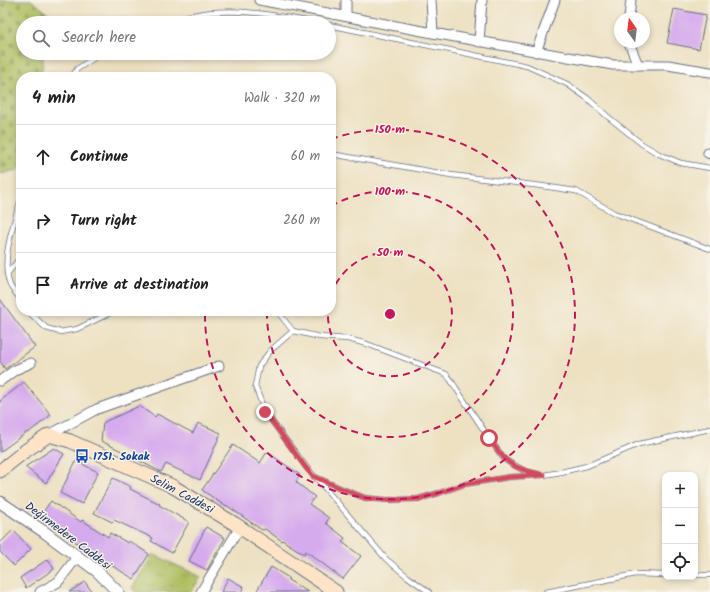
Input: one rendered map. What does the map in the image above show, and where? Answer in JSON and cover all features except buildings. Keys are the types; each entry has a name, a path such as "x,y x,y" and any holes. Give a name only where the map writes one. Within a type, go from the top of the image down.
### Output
{"main road":[{"path":"0,471 25,450 49,435"},
{"name":"Selim Caddesi","path":"49,435 70,441 172,486 240,527 336,592"}],"street":[{"path":"262,0 479,42 613,65 668,65 710,72"},
{"path":"346,0 346,16"},
{"path":"431,0 433,33"},
{"path":"479,42 482,0"},
{"path":"536,52 555,0"},
{"path":"629,12 631,0"},
{"path":"631,48 638,64"},
{"path":"0,380 15,370 31,363"},
{"path":"49,435 97,409 219,366"},
{"name":"Değirmedere Caddesi","path":"0,502 43,531 97,571 118,592"},
{"path":"201,592 240,527"},
{"path":"40,592 58,582 77,557"}],"lane":[{"path":"189,16 209,13 239,12 283,16"},
{"path":"336,26 527,66 572,87 642,144 659,154 681,163 710,168"},
{"path":"76,72 92,60"},
{"path":"336,155 451,175 576,191 614,213 710,249"},
{"path":"16,216 8,244 7,254 7,274 10,285 16,293"},
{"path":"7,274 16,263"},
{"path":"34,316 46,328 60,332 77,329 104,316"},
{"path":"281,316 293,331 348,339 367,344 446,374 504,459 525,471 544,475"},
{"path":"293,331 270,351 259,366 254,386 265,412 306,468 386,559 429,592"},
{"path":"313,476 365,498 387,500 418,499 465,484 510,477 544,475 587,466 639,444 710,429"},
{"path":"546,592 636,574 662,575"},
{"path":"698,575 710,574"}],"green space":[{"path":"0,0 31,0 49,14 49,16 16,16 16,60 43,60 42,72 16,72 16,170 0,174"},
{"path":"153,554 201,577 191,592 135,592 132,588"}],"place":[{"name":"1751. Sokak","path":"82,456"}],"route":[{"path":"265,412 313,476 365,498 387,500 418,499 465,484 510,477 544,475 525,471 504,459 489,438"}]}
